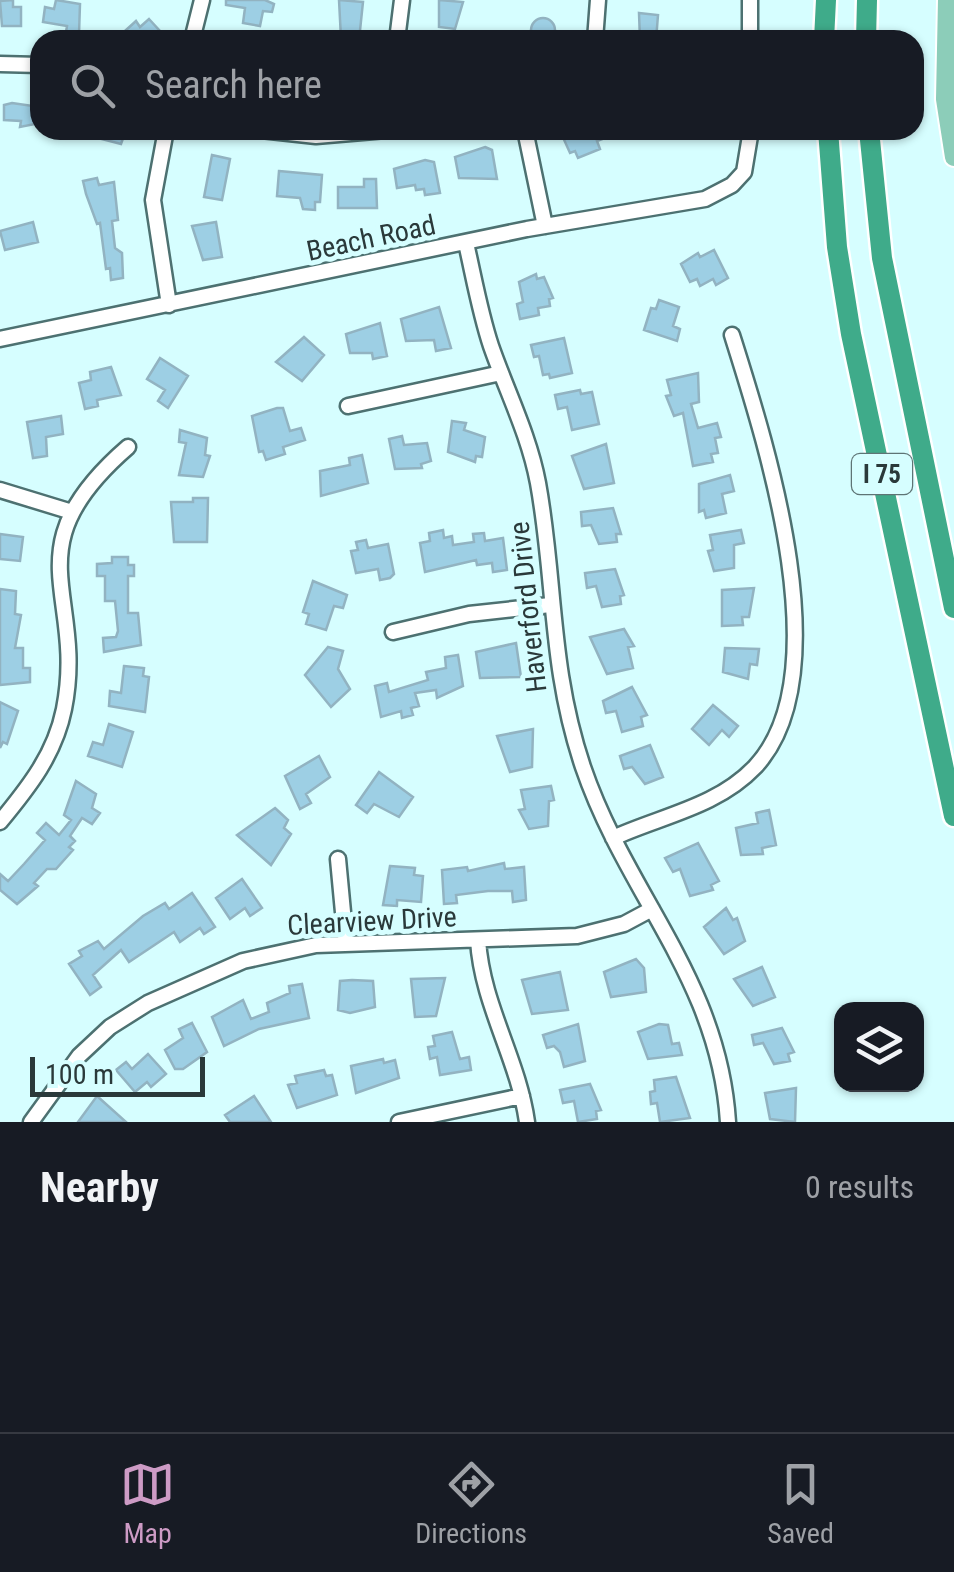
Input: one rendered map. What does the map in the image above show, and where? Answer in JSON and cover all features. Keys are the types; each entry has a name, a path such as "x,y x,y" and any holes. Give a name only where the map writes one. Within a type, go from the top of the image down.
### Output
{"highway":[{"path":"824,30 826,0"},
{"path":"866,30 867,0"},
{"name":"I 75","path":"829,140 837,247 852,334 954,816"},
{"name":"I 75","path":"870,140 882,258 954,608"}],"main road":[{"path":"947,0 944,99 953,149"}],"street":[{"path":"194,30 202,0"},
{"path":"398,30 402,0"},
{"path":"595,30 598,0"},
{"path":"750,0 750,30"},
{"path":"0,64 30,66"},
{"path":"164,140 153,200 169,305"},
{"path":"527,140 544,226"},
{"name":"Beach Road","path":"0,339 544,226 705,199 732,185 744,172 749,140"},
{"name":"Haverford Drive","path":"466,243 481,312 538,480 550,605 568,717 613,838 710,1019 724,1079 728,1122"},
{"path":"613,838 732,787 772,744 792,695 796,644 788,561 732,335"},
{"path":"348,406 502,373"},
{"path":"0,822 44,764 62,720 68,674 58,574 72,512 99,474 128,447"},
{"path":"0,490 72,512"},
{"path":"393,632 469,614 550,605"},
{"path":"338,859 346,944"},
{"name":"Clearview Drive","path":"31,1122 91,1043 134,1011 243,960 286,950 346,944 592,933 652,909"},
{"path":"478,940 482,984 522,1096 527,1122"},
{"path":"398,1122 522,1096"}],"building":[{"path":"13,0 13,7 21,7 21,26 2,26 0,1"},
{"path":"56,0 80,4 79,30 43,22 45,7 54,9"},
{"path":"226,0 265,0 274,4 272,12 263,11 260,26 243,23 245,8 226,5"},
{"path":"339,0 363,2 360,30 341,30"},
{"path":"439,0 463,2 455,29 439,27"},
{"path":"639,13 658,15 657,30 640,30"},
{"path":"543,18 555,30 531,30"},
{"path":"149,19 159,30 126,30 136,21 140,27"},
{"path":"4,105 30,106 30,125 20,127 21,121 4,120"},
{"path":"564,140 600,140 600,149 578,158 575,151 570,153"},
{"path":"485,147 492,150 497,179 459,178 455,157"},
{"path":"212,155 230,159 222,200 204,197"},
{"path":"425,160 434,162 440,193 425,195 424,189 416,190 415,185 397,188 394,169"},
{"path":"279,171 322,175 320,202 315,202 315,210 303,209 300,198 277,196"},
{"path":"97,178 99,185 114,182 118,220 112,221 115,248 122,253 123,278 111,280 110,268 106,269 100,223 97,224 86,194 83,181"},
{"path":"364,179 376,179 377,208 338,208 338,187 364,187"},
{"path":"33,222 38,242 5,250 0,231"},
{"path":"216,222 222,257 203,260 192,226"},
{"path":"714,250 728,278 716,285 713,279 700,286 697,279 690,282 681,264 698,253 700,257"},
{"path":"536,274 537,279 544,277 553,298 549,299 550,306 538,308 539,315 520,319 517,304 523,302 519,282"},
{"path":"659,300 679,307 673,326 680,329 677,341 644,330 651,308 656,309"},
{"path":"439,307 451,348 436,351 434,340 406,341 401,319"},
{"path":"380,323 387,356 373,359 372,353 350,353 346,334"},
{"path":"304,337 324,355 302,381 276,362"},
{"path":"564,338 572,373 550,378 549,374 543,375 539,356 534,357 531,345"},
{"path":"160,358 188,376 168,408 158,401 165,390 147,379"},
{"path":"111,367 121,395 97,400 98,406 85,409 79,383 91,380 90,372"},
{"path":"698,373 699,402 691,404 698,428 717,423 721,437 715,438 718,453 711,454 713,462 693,466 683,413 674,416 666,396 671,395 667,380"},
{"path":"580,390 581,394 592,392 599,424 572,430 567,407 558,409 555,395"},
{"path":"283,408 290,431 301,428 305,440 283,447 285,454 266,460 263,451 259,452 252,416"},
{"path":"61,416 63,434 46,437 47,456 33,458 27,422"},
{"path":"452,421 466,423 464,430 485,437 482,457 476,456 475,462 448,452"},
{"path":"180,430 207,438 205,455 210,456 203,477 179,475 186,443 179,442"},
{"path":"402,436 404,445 427,443 431,461 421,464 422,468 395,469 389,439"},
{"path":"606,444 614,483 584,489 572,456"},
{"path":"362,455 368,483 321,496 320,471 350,465 349,458"},
{"path":"730,475 734,491 722,494 726,513 706,518 704,510 699,512 699,484"},
{"path":"193,498 208,498 207,542 174,542 171,502 193,502"},
{"path":"613,508 621,534 616,534 617,542 599,544 591,525 582,526 581,512"},
{"path":"443,530 444,538 452,536 453,545 474,542 473,534 484,533 485,541 503,538 507,570 493,572 492,563 477,565 476,560 425,572 420,543 430,541 429,533"},
{"path":"741,530 744,543 734,545 734,568 714,571 708,551 713,550 710,535"},
{"path":"0,534 23,537 20,561 0,559"},
{"path":"366,540 368,548 388,544 394,574 390,578 380,580 378,569 356,573 351,551 358,550 356,542"},
{"path":"112,557 128,557 128,565 134,565 134,576 128,576 128,613 138,613 141,645 104,652 103,638 116,637 118,631 115,601 105,601 105,576 97,576 97,564 112,563"},
{"path":"615,569 624,595 620,596 621,604 602,607 596,586 587,588 585,573"},
{"path":"313,581 347,595 343,608 334,606 326,630 306,624 309,614 303,612"},
{"path":"754,588 749,617 742,617 743,625 722,626 722,590"},
{"path":"0,589 16,591 15,614 21,615 15,648 23,648 23,668 30,668 30,682 0,685"},
{"path":"624,629 634,646 628,647 633,668 607,674 590,637"},
{"path":"516,643 521,677 480,678 476,652"},
{"path":"328,647 343,651 338,669 350,689 331,707 305,675"},
{"path":"725,648 759,649 757,665 750,664 748,679 723,672"},
{"path":"458,655 463,686 437,698 436,690 415,693 419,706 411,708 413,715 402,718 401,711 381,717 375,686 387,683 389,692 428,680 426,672 446,668 445,657"},
{"path":"124,666 144,668 143,676 149,677 145,712 109,706 110,691 121,693"},
{"path":"632,687 647,715 641,717 643,726 622,732 616,711 606,713 603,701"},
{"path":"0,702 18,711 7,744 3,742 0,748"},
{"path":"713,705 738,726 729,737 722,730 709,745 692,729"},
{"path":"109,724 133,732 122,767 88,756 93,742 103,745"},
{"path":"533,729 532,767 510,772 497,736"},
{"path":"650,745 663,777 645,784 632,767 624,769 620,756"},
{"path":"319,756 330,777 306,794 311,803 300,809 285,776"},
{"path":"379,772 413,797 399,817 374,804 367,813 356,805"},
{"path":"76,781 96,794 92,808 100,813 92,824 82,818 70,836 75,841 69,847 73,850 56,869 47,869 34,883 38,886 17,904 0,890 0,874 8,881 24,864 45,840 37,833 46,823 59,835 71,820 64,815"},
{"path":"551,786 554,800 549,801 548,826 529,829 519,810 525,809 521,790"},
{"path":"275,808 288,820 284,828 291,834 271,865 237,835"},
{"path":"769,810 776,845 762,848 763,854 741,855 736,828 758,823 756,813"},
{"path":"698,843 719,881 711,885 713,890 690,896 680,869 673,872 665,858"},
{"path":"504,863 505,869 524,867 526,900 513,902 512,891 488,891 456,895 457,903 444,904 442,870 467,867 468,871"},
{"path":"390,866 415,868 414,875 423,876 421,902 397,900 397,906 383,905"},
{"path":"242,879 262,908 250,916 245,908 230,919 216,898"},
{"path":"192,893 215,927 204,934 200,928 180,942 174,932 129,962 121,950 93,975 101,987 90,995 69,964 82,956 79,951 98,941 104,949 143,916 165,903 169,909"},
{"path":"726,908 733,920 737,918 745,941 724,954 704,927"},
{"path":"636,959 644,968 646,992 611,997 604,972"},
{"path":"762,967 775,997 753,1006 734,979"},
{"path":"560,972 568,1010 532,1014 522,980"},
{"path":"445,978 436,1016 415,1017 411,979"},
{"path":"340,981 373,981 375,1007 350,1013 338,1010"},
{"path":"302,984 309,1018 259,1029 224,1046 212,1017 243,1000 251,1019 269,1012 267,1003 290,993 289,986"},
{"path":"192,1023 207,1052 183,1069 175,1069 165,1050 183,1038 179,1029"},
{"path":"578,1024 585,1061 564,1067 560,1052 554,1046 547,1048 543,1035"},
{"path":"659,1024 668,1025 672,1044 679,1043 682,1055 648,1059 638,1032"},
{"path":"782,1028 794,1052 788,1054 790,1061 774,1064 763,1043 754,1045 752,1035"},
{"path":"452,1032 460,1059 469,1057 471,1070 440,1075 437,1057 430,1059 428,1047 435,1046 433,1036"},
{"path":"148,1054 166,1074 151,1087 147,1082 135,1092 116,1070 126,1062 132,1069"},
{"path":"383,1059 384,1063 395,1060 399,1078 356,1093 351,1066"},
{"path":"324,1070 326,1076 332,1075 337,1095 297,1108 288,1085 297,1083 295,1076"},
{"path":"676,1077 690,1118 660,1122 657,1103 651,1104 654,1080"},
{"path":"590,1084 601,1110 596,1111 597,1119 578,1122 574,1101 563,1103 560,1090"},
{"path":"796,1088 795,1122 770,1119 765,1093"},
{"path":"97,1096 126,1122 78,1122"},
{"path":"254,1096 271,1122 230,1122 225,1115"}]}
